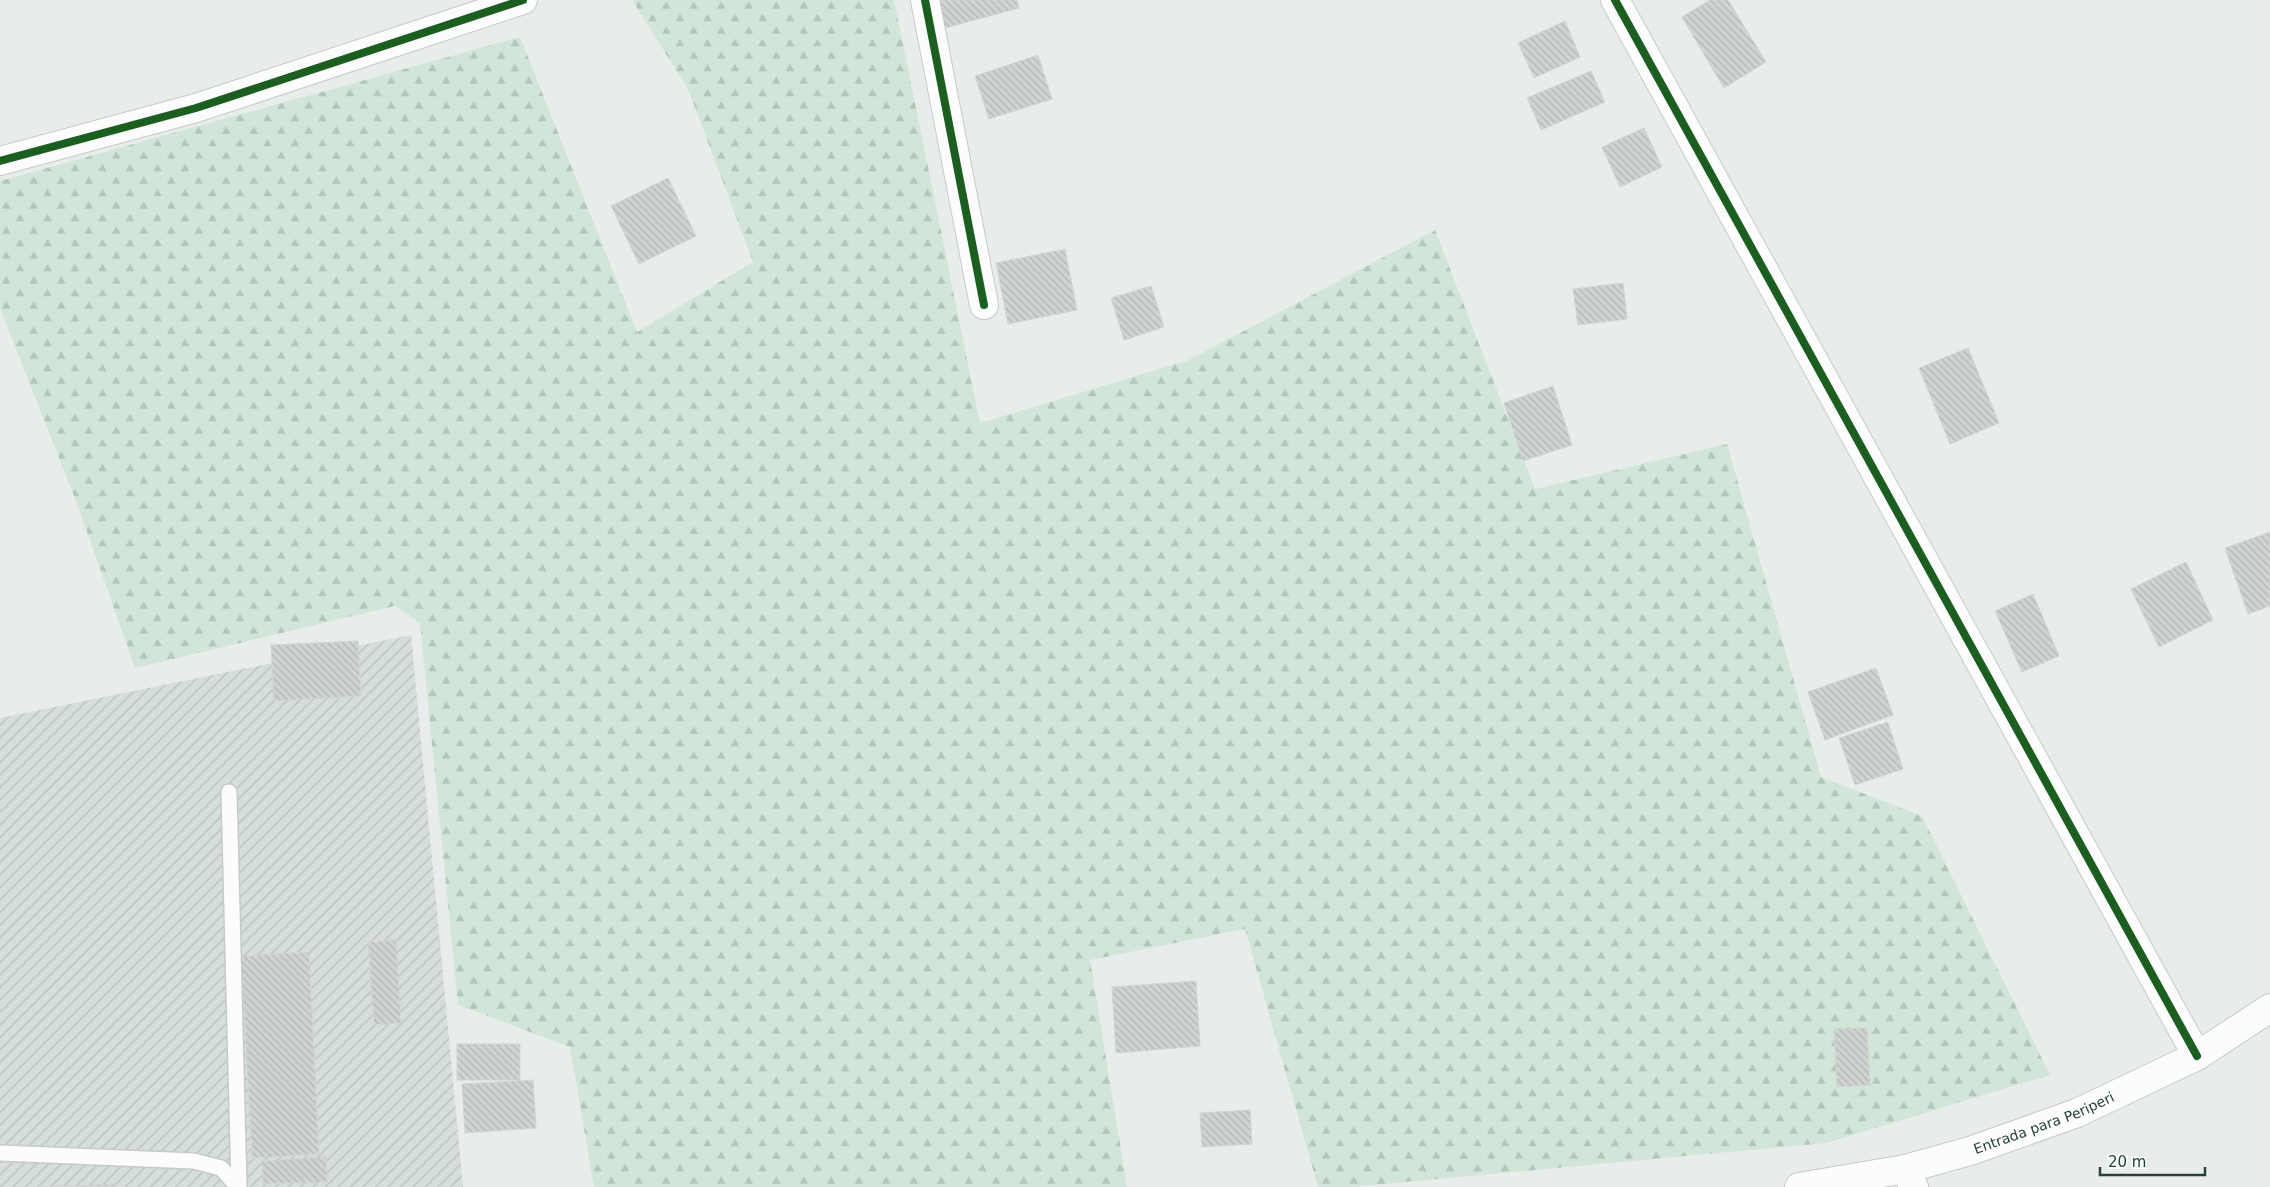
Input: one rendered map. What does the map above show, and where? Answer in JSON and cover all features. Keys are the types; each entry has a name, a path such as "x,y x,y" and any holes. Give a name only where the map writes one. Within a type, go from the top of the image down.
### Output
{"street":[{"path":"0,161 196,108 523,0"},
{"path":"925,0 984,304"},
{"path":"1615,0 2197,1056"},
{"name":"Entrada para Periperi","path":"1799,1187 1909,1178 1970,1151 2077,1113 2197,1056 2270,1008"}],"lane":[{"path":"229,792 239,1187"},
{"path":"0,1153 194,1161 221,1168 239,1187"}],"shaded area":[{"path":"411,635 463,1187 0,1187 0,718"}],"green space":[{"path":"632,0 894,0 980,423 1189,360 1435,230 1535,489 1727,444 1821,777 1922,816 2050,1075 1826,1143 1352,1187 1318,1187 1245,929 1090,960 1127,1187 594,1187 570,1047 458,1005 420,623 395,606 135,668 79,509 0,308 0,181 520,37 637,332 753,262 688,89"}],"building":[{"path":"934,0 1017,0 1019,8 942,29"},
{"path":"1710,0 1728,0 1766,62 1724,88 1682,17"},
{"path":"1565,21 1580,57 1534,78 1518,43"},
{"path":"1038,55 1052,99 989,119 975,76"},
{"path":"1591,71 1605,102 1541,130 1527,98"},
{"path":"1644,128 1662,167 1620,187 1602,147"},
{"path":"668,178 696,236 639,264 611,206"},
{"path":"1065,249 1077,310 1008,324 996,263"},
{"path":"1623,283 1627,319 1578,325 1573,289"},
{"path":"1151,286 1164,327 1124,340 1111,298"},
{"path":"1968,348 1999,423 1950,444 1919,368"},
{"path":"1553,386 1572,445 1523,461 1504,403"},
{"path":"2270,532 2270,606 2248,614 2225,548"},
{"path":"2186,562 2213,620 2159,647 2131,589"},
{"path":"2033,594 2059,656 2022,672 1995,611"},
{"path":"358,641 361,696 274,701 271,645"},
{"path":"1876,668 1893,715 1825,740 1808,692"},
{"path":"1888,722 1903,769 1855,785 1839,738"},
{"path":"396,940 401,1023 374,1025 368,942"},
{"path":"309,952 319,1154 252,1158 241,956"},
{"path":"1196,981 1200,1046 1116,1053 1112,987"},
{"path":"1867,1028 1870,1085 1837,1087 1834,1029"},
{"path":"457,1044 520,1044 520,1080 457,1080"},
{"path":"533,1080 536,1128 465,1133 462,1084"},
{"path":"1250,1110 1252,1144 1202,1147 1200,1113"},
{"path":"326,1157 327,1182 263,1184 262,1161"},
{"path":"117,1184 117,1187 52,1187"}],"cycle path":[{"path":"0,161 196,108 523,0"},
{"path":"925,0 984,305"},
{"path":"1615,0 2197,1056"}]}
